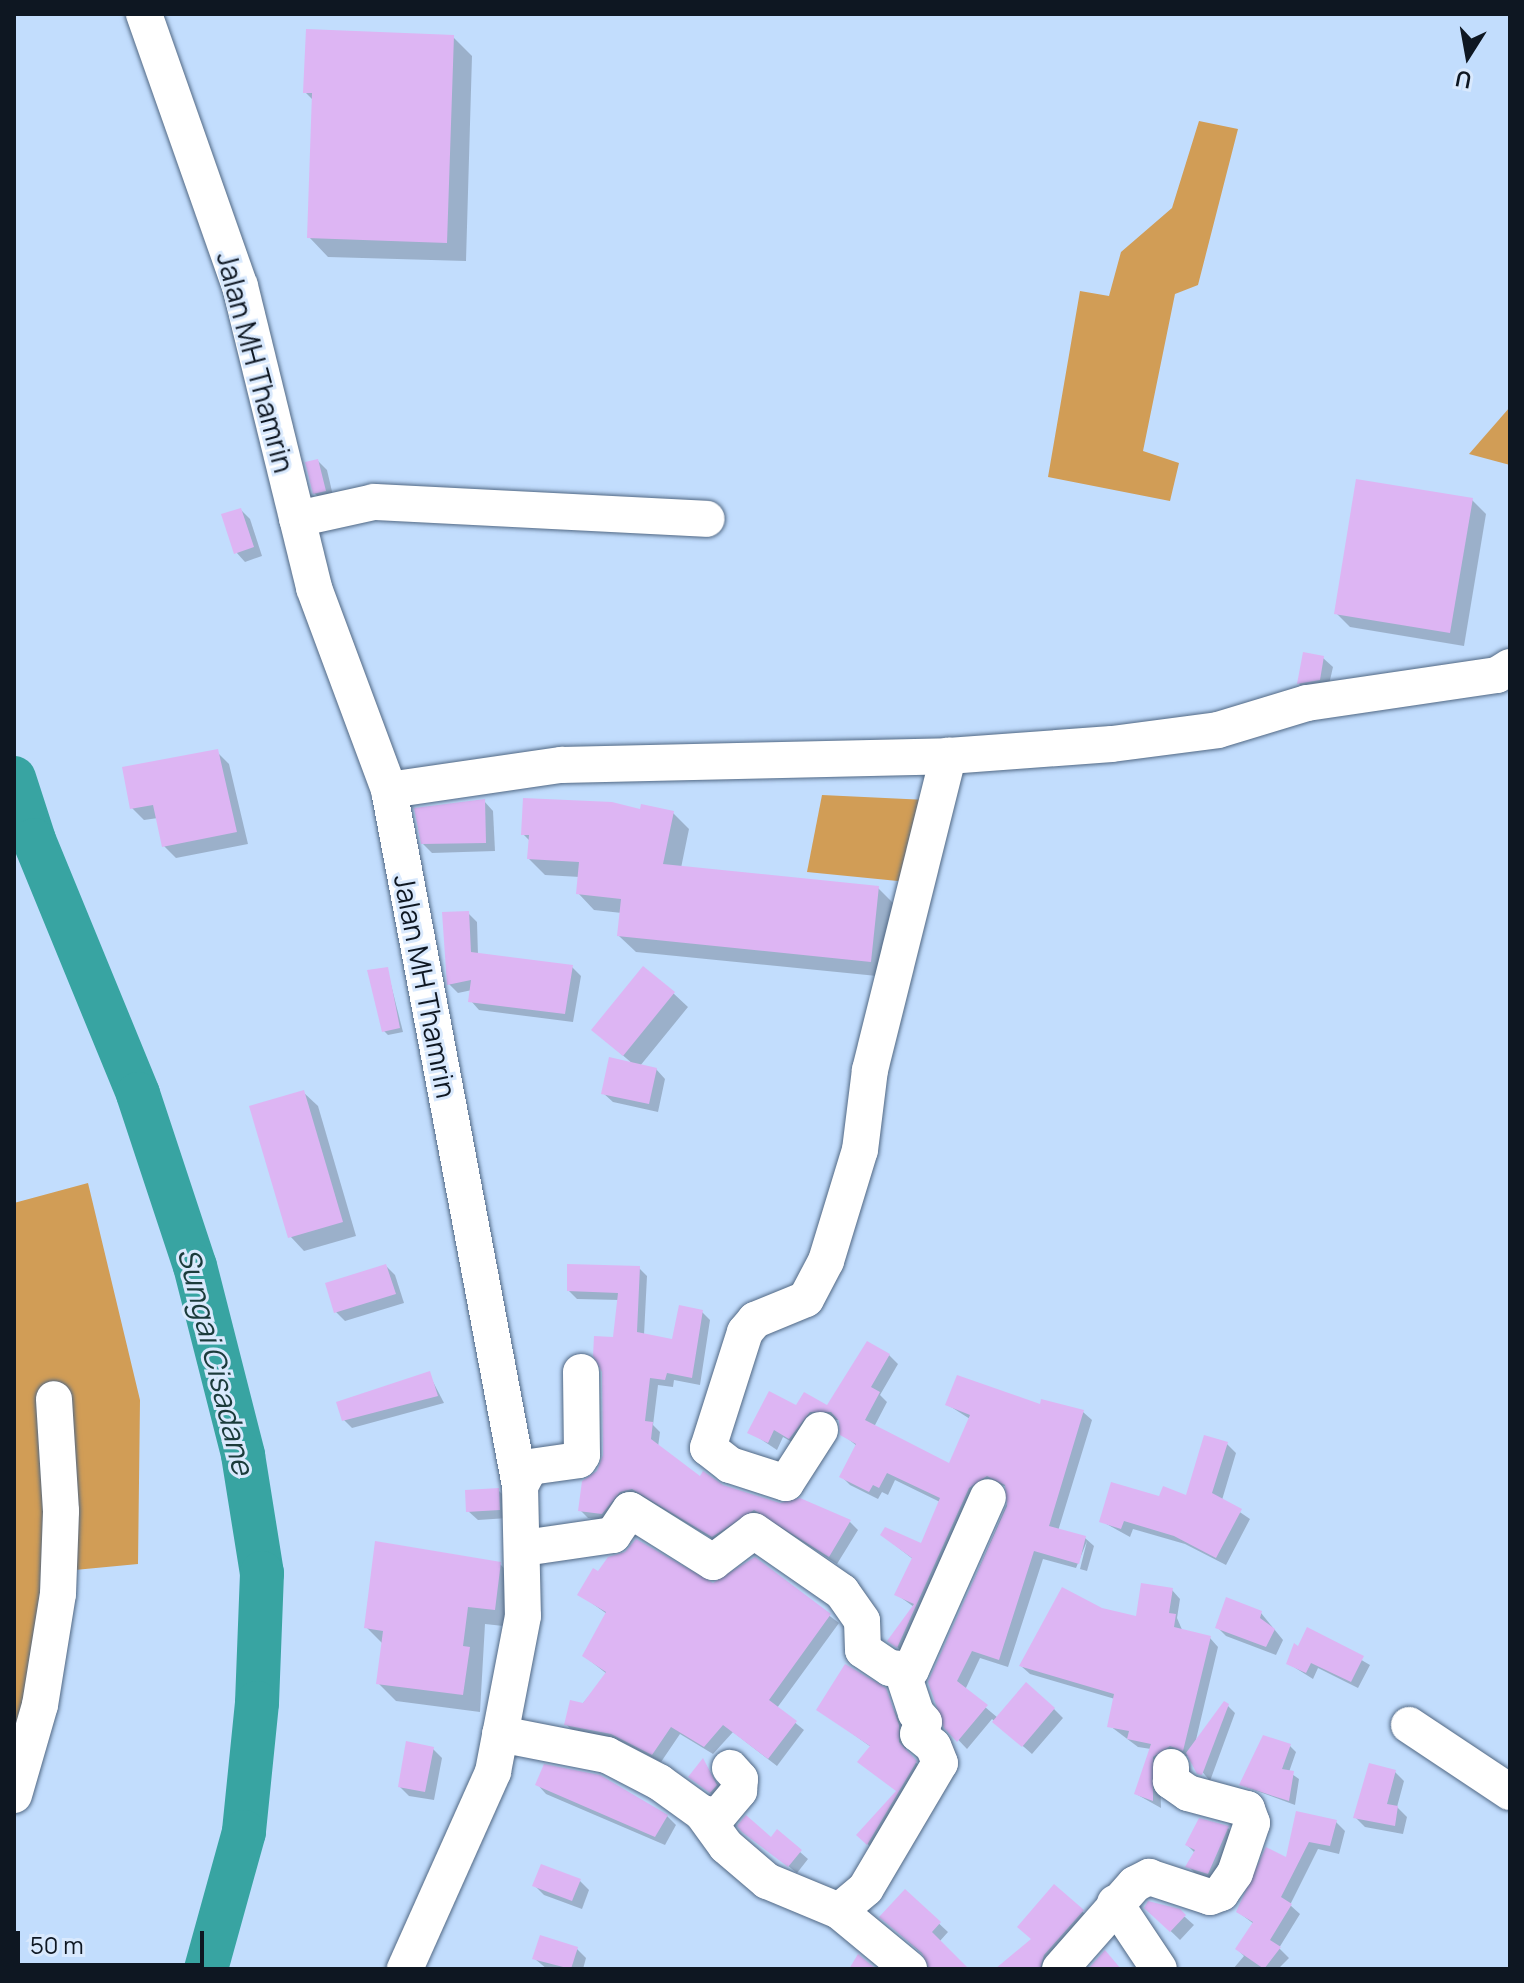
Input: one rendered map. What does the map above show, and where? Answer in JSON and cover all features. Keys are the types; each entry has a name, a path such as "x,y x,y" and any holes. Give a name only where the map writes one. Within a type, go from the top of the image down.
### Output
{"street":[{"name":"Jalan MH Thamrin","path":"144,14 240,286 314,588 389,790 537,1472 543,1545 523,1616 518,1737 493,1772 405,1969"},
{"path":"297,519 374,502 707,519"},
{"path":"389,790 561,765 948,756 1218,730 1307,703 1497,675 1510,667"},
{"path":"820,1430 786,1483 730,1465 708,1448 745,1332 755,1320 806,1299 826,1261 860,1150 870,1070 948,756"},
{"path":"537,1472 582,1455 581,1372"},
{"path":"14,1795 40,1705 58,1594 61,1511 54,1399"},
{"path":"543,1545 613,1535 630,1510 713,1562 754,1531 842,1592 862,1621 863,1650 902,1671 911,1670 925,1645 988,1497"},
{"path":"839,1911 866,1888 940,1763 933,1746 918,1734 924,1722 916,1713 902,1671"},
{"path":"1409,1725 1510,1792"},
{"path":"518,1737 607,1755 659,1782 702,1813 726,1846 767,1881 839,1911 909,1969"},
{"path":"1060,1969 1115,1903 1149,1877 1210,1897 1221,1893 1235,1873 1252,1823 1247,1809 1188,1793 1171,1781 1171,1767"},
{"path":"702,1813 718,1816 739,1791 740,1779 730,1768"},
{"path":"1115,1903 1159,1969"}],"shaded area":[{"path":"1199,121 1238,129 1198,285 1175,294 1143,451 1179,463 1170,501 1048,477 1080,291 1109,296 1121,252 1172,208"},
{"path":"1510,407 1510,465 1469,454"},
{"path":"822,795 927,800 908,882 807,872"},
{"path":"88,1183 140,1400 138,1564 43,1573 14,1769 14,1203"}],"building":[{"path":"306,29 454,35 447,243 307,238 312,93 303,93"},
{"path":"318,459 326,491 313,494 305,462"},
{"path":"1356,479 1473,498 1450,633 1334,614"},
{"path":"241,508 254,547 234,554 221,514"},
{"path":"1303,652 1324,656 1320,680 1297,684"},
{"path":"218,749 237,832 162,847 153,805 130,809 122,767"},
{"path":"523,798 612,802 640,809 641,804 674,811 663,864 879,886 871,962 617,936 621,899 576,894 579,862 527,859 529,835 521,835"},
{"path":"485,799 486,843 421,844 414,808"},
{"path":"469,911 471,952 573,965 565,1014 468,1002 471,980 447,985 442,912"},
{"path":"643,966 675,992 623,1056 591,1030"},
{"path":"388,967 400,1028 382,1032 367,970"},
{"path":"609,1057 657,1068 649,1104 601,1094"},
{"path":"304,1090 343,1222 288,1238 249,1106"},
{"path":"386,1264 396,1294 334,1313 325,1283"},
{"path":"567,1264 640,1266 637,1332 672,1339 679,1305 703,1310 692,1378 667,1373 665,1380 650,1378 645,1421 653,1422 651,1439 700,1476 703,1471 723,1485 780,1503 800,1498 851,1520 829,1557 754,1510 712,1537 632,1489 620,1492 602,1514 578,1511 582,1481 597,1471 603,1455 602,1372 593,1356 594,1336 613,1337 618,1293 567,1291"},
{"path":"867,1341 890,1354 871,1387 880,1392 865,1420 949,1463 970,1415 945,1405 957,1375 1040,1404 1041,1399 1084,1410 1049,1526 1086,1536 1079,1564 1034,1551 999,1660 972,1651 957,1681 988,1705 957,1742 944,1728 928,1682 1007,1506 1005,1485 987,1476 969,1488 897,1648 887,1641 914,1604 894,1595 912,1558 880,1535 885,1527 921,1543 940,1498 887,1473 879,1488 873,1485 869,1492 839,1477 856,1444 840,1435 839,1421 831,1412 810,1412 789,1439 774,1430 768,1443 747,1433 769,1391 796,1405 804,1392 827,1405"},
{"path":"430,1371 438,1396 342,1421 336,1402"},
{"path":"1204,1435 1228,1442 1212,1493 1242,1509 1216,1558 1174,1536 1124,1521 1121,1529 1099,1522 1111,1482 1159,1496 1163,1486 1186,1495"},
{"path":"499,1488 500,1510 466,1512 465,1490"},
{"path":"636,1539 713,1583 755,1557 831,1614 769,1700 797,1721 768,1759 723,1725 704,1747 671,1727 652,1755 611,1734 564,1725 570,1700 583,1703 606,1672 582,1656 606,1612 577,1595 593,1568 598,1571 608,1557 625,1552"},
{"path":"375,1541 501,1562 495,1610 468,1607 463,1646 470,1647 463,1695 376,1684 383,1631 364,1628"},
{"path":"1141,1583 1173,1588 1169,1613 1176,1614 1174,1627 1211,1636 1183,1751 1170,1746 1153,1757 1153,1801 1134,1794 1151,1744 1127,1739 1129,1731 1107,1727 1114,1694 1019,1666 1062,1587 1102,1608 1136,1616"},
{"path":"1226,1597 1262,1611 1260,1618 1275,1629 1266,1647 1215,1628"},
{"path":"1307,1627 1364,1656 1351,1682 1311,1663 1306,1673 1286,1664 1294,1643 1298,1646"},
{"path":"845,1664 886,1688 899,1725 899,1742 917,1761 867,1845 856,1835 896,1791 857,1762 870,1746 816,1710"},
{"path":"1026,1682 1055,1708 1022,1747 992,1722"},
{"path":"1224,1701 1229,1704 1202,1775 1197,1774 1186,1753"},
{"path":"1263,1735 1291,1744 1282,1769 1294,1771 1289,1801 1239,1785"},
{"path":"406,1741 434,1747 425,1792 398,1787"},
{"path":"703,1758 717,1785 710,1793 688,1777"},
{"path":"1369,1763 1396,1770 1387,1804 1398,1806 1395,1826 1353,1818"},
{"path":"544,1764 600,1775 668,1815 655,1837 535,1785"},
{"path":"1296,1811 1337,1820 1330,1846 1309,1842 1281,1897 1292,1904 1270,1940 1281,1947 1264,1969 1235,1949 1253,1922 1236,1912 1266,1847 1286,1857"},
{"path":"746,1815 771,1837 777,1829 802,1850 788,1867 737,1826"},
{"path":"1199,1818 1229,1826 1208,1874 1185,1867 1195,1850 1185,1845"},
{"path":"541,1864 581,1879 572,1901 532,1886"},
{"path":"1054,1884 1084,1910 1044,1955 1040,1969 995,1969 1031,1939 1017,1927"},
{"path":"905,1889 941,1922 932,1932 969,1969 929,1969 922,1953 879,1917"},
{"path":"1148,1901 1180,1909 1186,1915 1170,1932 1144,1908"},
{"path":"540,1935 578,1947 571,1969 532,1959"},
{"path":"1105,1950 1121,1969 1088,1969"},
{"path":"858,1954 876,1969 849,1969"}],"waterway":[{"name":"Sungai Cisadane","path":"14,778 34,840 138,1094 195,1266 243,1455 262,1573 257,1703 244,1832 206,1969"}]}
